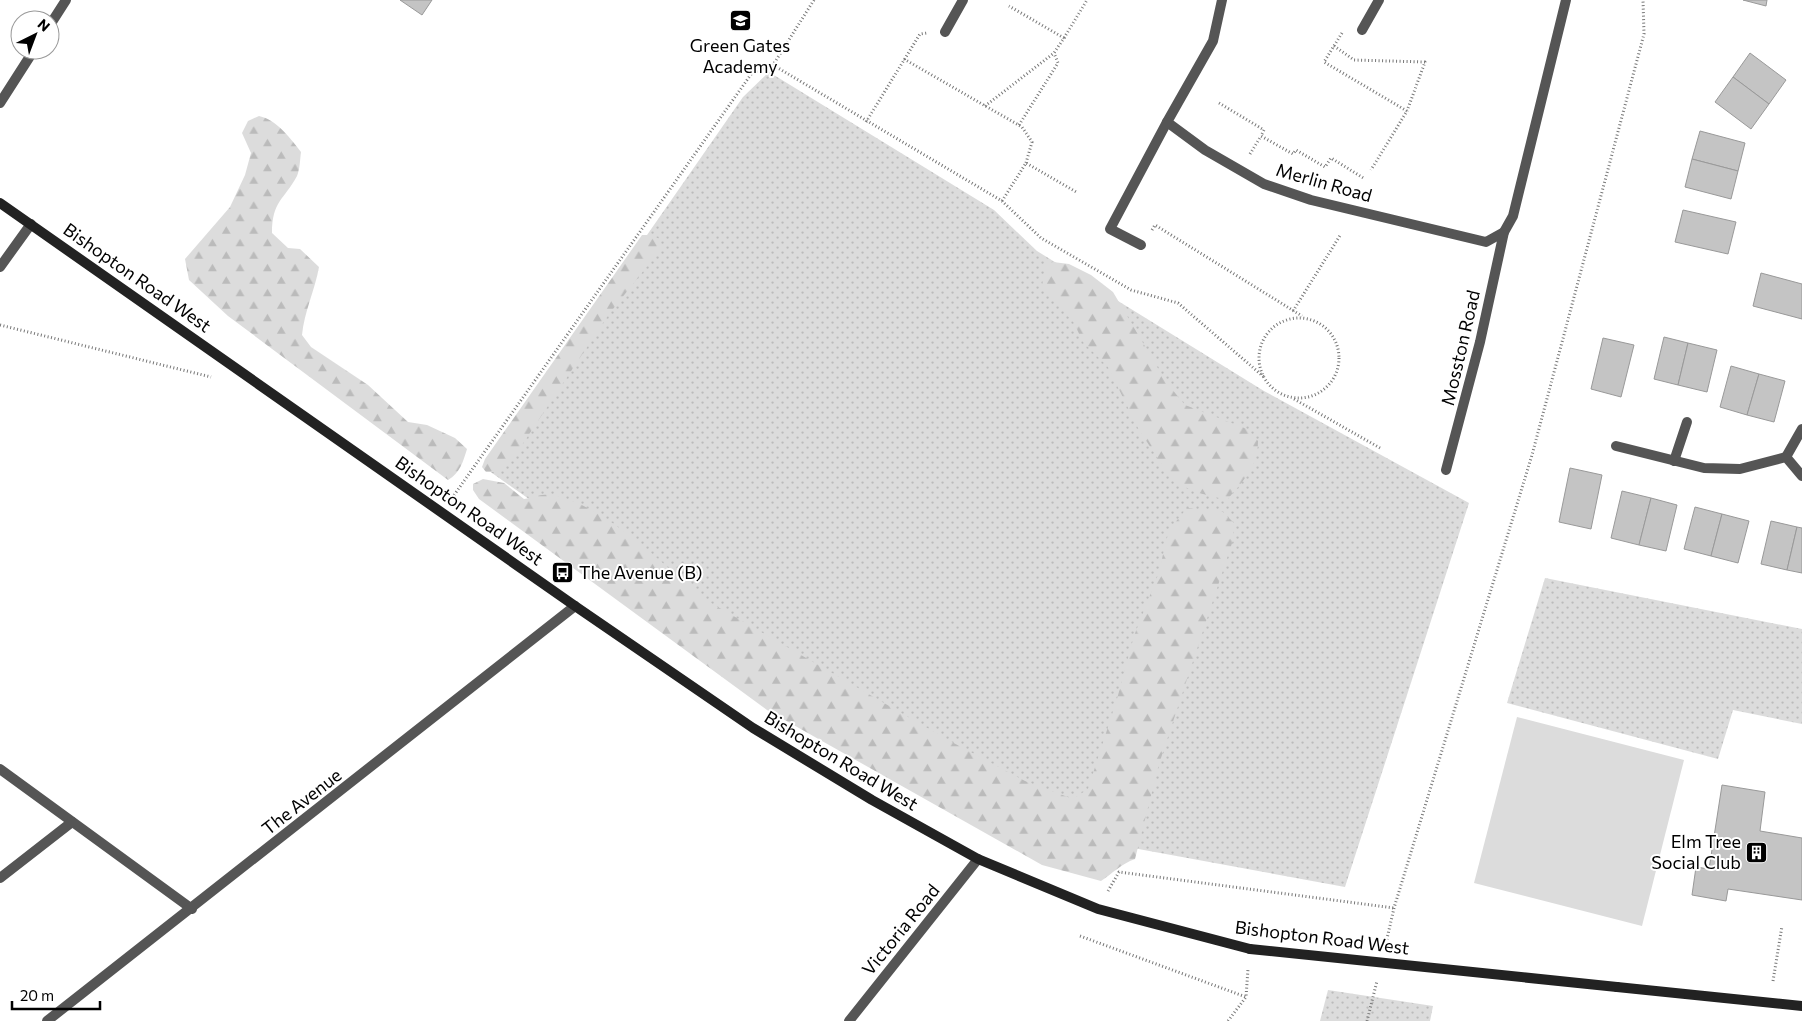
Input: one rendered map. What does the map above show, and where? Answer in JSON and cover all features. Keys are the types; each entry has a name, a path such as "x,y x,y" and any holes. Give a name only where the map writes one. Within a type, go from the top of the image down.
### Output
{"street":[{"path":"945,32 963,0"},
{"path":"1141,246 1110,229 1213,41 1222,0"},
{"path":"1362,30 1379,0"},
{"name":"Mosston Road","path":"1446,470 1480,342 1504,232 1513,216 1566,0"},
{"path":"0,103 28,60"},
{"name":"Merlin Road","path":"1167,122 1205,150 1264,184 1311,200 1486,242 1504,232"},
{"name":"Bishopton Road West","path":"0,203 575,606 753,728 872,800 978,859 1098,909 1250,949 1802,1006"},
{"path":"0,268 30,224"},
{"path":"1674,461 1687,422"},
{"path":"1616,446 1704,468 1740,469 1786,457 1802,430"},
{"path":"1786,457 1802,476"},
{"name":"The Avenue","path":"47,1021 192,909 575,606"},
{"path":"0,769 192,909"},
{"path":"0,878 72,822"},
{"name":"Victoria Road","path":"850,1021 978,859"}],"path":[{"path":"443,512 752,73 772,65 814,0"},
{"path":"984,106 1054,53 1087,0"},
{"path":"1392,918 1532,455 1644,34 1643,0"},
{"path":"1009,6 1064,38"},
{"path":"866,122 920,34 945,32"},
{"path":"1342,32 1324,62 1407,111"},
{"path":"1334,46 1354,60 1426,62 1407,111 1371,170"},
{"path":"1019,125 1058,63 1054,53"},
{"path":"904,59 1019,125 1032,142 1026,163 1002,201"},
{"path":"772,65 1002,201 1041,238 1131,290 1178,303 1264,377 1276,390 1380,448"},
{"path":"1219,103 1264,130 1248,156"},
{"path":"1261,136 1293,154 1296,150 1325,167 1331,158 1365,179"},
{"path":"1026,163 1078,194"},
{"path":"1141,246 1155,225 1304,318 1319,323 1334,337 1340,357 1339,368 1335,378 1321,392 1311,397 1292,398"},
{"path":"1293,311 1341,234"},
{"path":"1264,377 1259,357 1264,337 1279,323 1289,319 1304,318"},
{"path":"0,324 211,377"},
{"path":"1098,909 1119,872 1394,908"},
{"path":"1773,981 1782,926"},
{"path":"1080,936 1246,997"},
{"path":"1228,1021 1246,997 1248,969"},
{"path":"1366,1021 1372,1003"}],"green space":[{"path":"769,72 994,210 1037,251 1264,391 1469,503 1345,887 1073,837 821,705 485,468 743,97"},
{"path":"259,116 277,125 301,152 297,176 276,207 272,233 288,248 300,249 319,267 302,335 311,347 368,385 408,422 427,425 455,438 467,449 458,471 448,480 228,316 189,280 185,259 230,207 245,175 251,153 242,133 248,121"},
{"path":"642,235 652,235 661,240 660,250 609,314 514,457 499,472 486,472 482,467 485,459"},
{"path":"1053,262 1069,264 1091,275 1113,292 1166,382 1185,405 1247,429 1258,441 1252,466 1244,480 1227,500 1195,492 1173,481 1139,430 1108,367 1083,342 1074,323 1042,286 1046,264"},
{"path":"483,479 504,483 524,499 542,495 554,495 575,502 596,513 637,541 711,603 948,740 1025,781 1073,799 1088,789 1117,699 1134,636 1158,575 1169,530 1187,508 1223,512 1234,523 1233,540 1159,764 1135,859 1121,866 1101,881 1042,865 767,710 479,499 473,490 473,484"},
{"path":"1545,578 1802,629 1802,724 1733,710 1718,759 1507,703"},
{"path":"1517,717 1684,760 1642,926 1474,883"},
{"path":"1328,990 1433,1006 1430,1021 1320,1021"}],"building":[{"path":"400,0 432,0 422,15"},
{"path":"1743,0 1767,0 1766,6"},
{"path":"1750,53 1786,80 1769,104 1733,77"},
{"path":"1733,77 1769,104 1751,129 1715,102"},
{"path":"1700,131 1745,143 1738,171 1692,159"},
{"path":"1692,159 1738,171 1731,199 1685,187"},
{"path":"1683,210 1736,222 1728,254 1675,242"},
{"path":"1761,273 1802,284 1802,319 1753,306"},
{"path":"1664,337 1688,343 1678,385 1654,379"},
{"path":"1603,338 1634,345 1621,397 1591,389"},
{"path":"1688,343 1717,350 1707,392 1678,385"},
{"path":"1731,366 1759,374 1747,415 1720,407"},
{"path":"1759,374 1785,381 1774,422 1747,415"},
{"path":"1570,468 1602,475 1591,529 1559,522"},
{"path":"1622,491 1651,498 1639,545 1611,538"},
{"path":"1651,498 1677,505 1666,551 1639,545"},
{"path":"1695,507 1722,514 1711,556 1684,549"},
{"path":"1722,514 1749,521 1738,563 1711,556"},
{"path":"1771,521 1797,527 1787,570 1761,564"},
{"path":"1797,527 1802,528 1802,573 1787,570"},
{"name":"Elm Tree Social Club","path":"1722,785 1765,792 1760,831 1802,838 1802,900 1728,889 1726,901 1692,895 1696,867 1709,869"}],"place":[{"name":"Green Gates Academy","path":"740,21"},
{"name":"The Avenue (B)","path":"563,573"},
{"name":"Elm Tree Social Club","path":"1757,852"}]}
